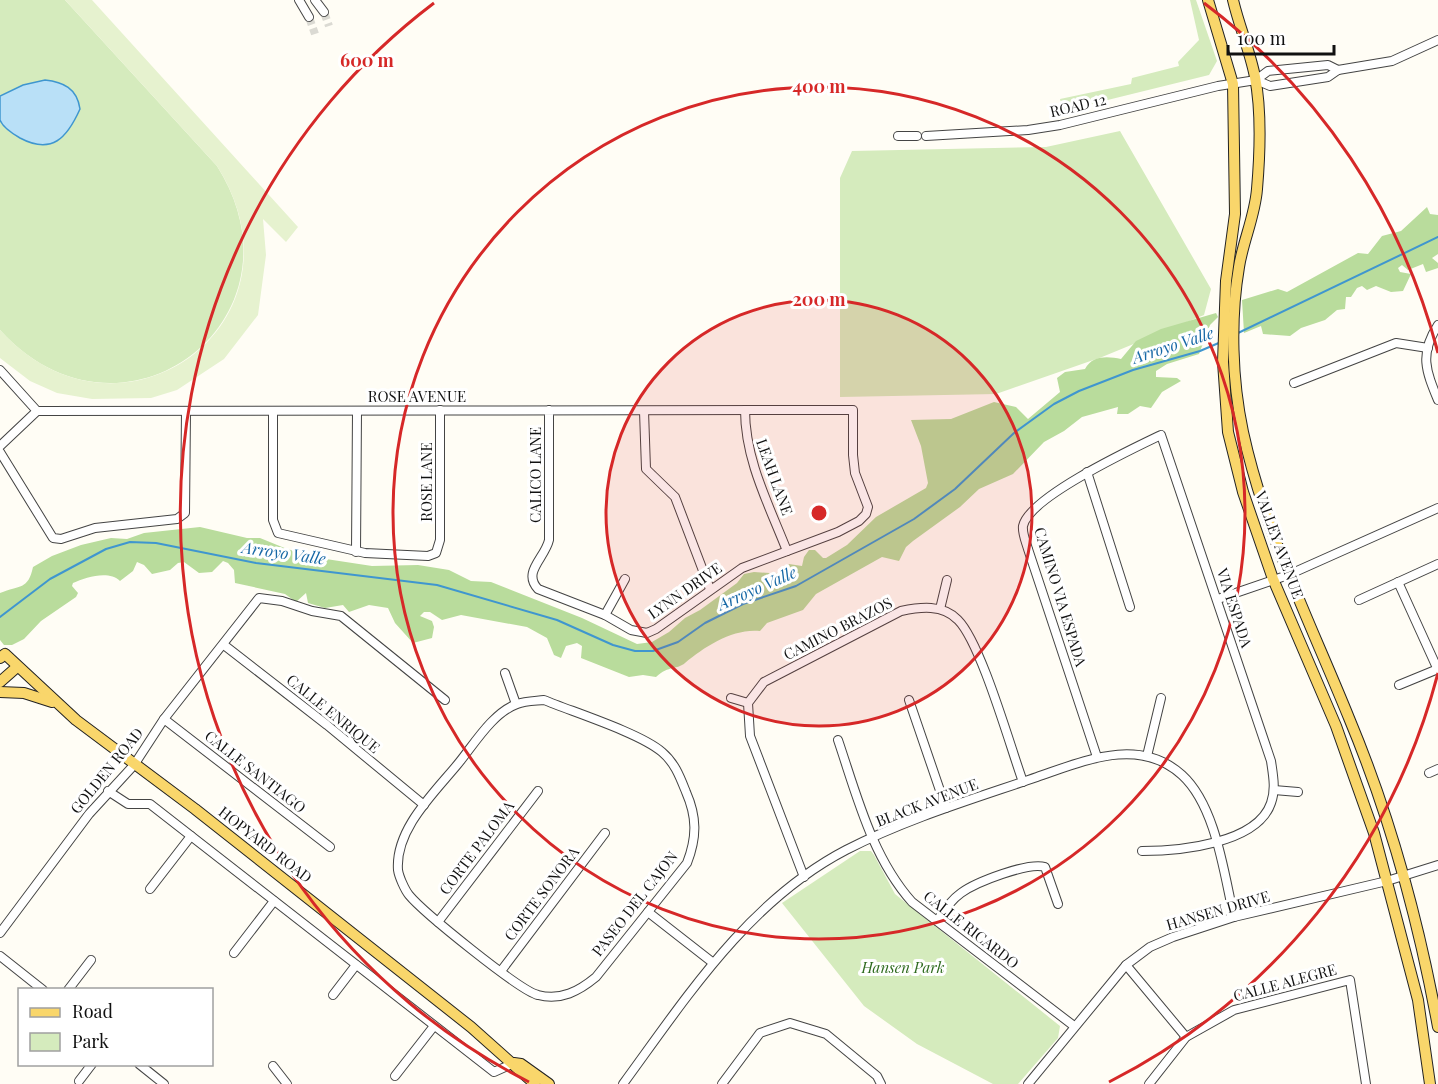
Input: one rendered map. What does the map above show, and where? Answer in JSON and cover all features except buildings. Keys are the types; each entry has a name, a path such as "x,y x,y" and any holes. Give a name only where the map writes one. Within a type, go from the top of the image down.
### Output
{"main road":[{"name":"VALLEY AVENUE","path":"1208,0 1233,84 1235,214 1228,314 1228,432 1243,492 1273,579 1336,726 1374,833 1418,1000 1430,1084"},
{"name":"VALLEY AVENUE","path":"1228,314 1257,192 1256,80 1233,0"},
{"name":"VALLEY AVENUE","path":"1228,359 1258,487 1288,574 1358,741 1386,820 1419,940 1438,1027"},
{"name":"HOPYARD ROAD","path":"2,653 60,706 134,765 195,809 514,1063 517,1070 535,1084"},
{"path":"0,682 17,667"},
{"path":"0,692 24,693 60,706"},
{"name":"HOPYARD ROAD","path":"514,1063 521,1064 549,1084"}],"street":[{"path":"299,0 309,17"},
{"path":"315,0 324,12"},
{"path":"1256,80 1270,86 1329,77 1338,70 1392,61 1438,40"},
{"path":"1256,80 1269,71 1328,65 1338,70"},
{"name":"ROAD 12","path":"898,136 1060,125 1256,80"},
{"path":"1438,325 1428,348 1425,366 1438,400"},
{"path":"1294,383 1396,343 1428,348"},
{"path":"0,370 37,411 0,446"},
{"name":"ROSE LANE","path":"356,552 398,556 428,556 436,553 440,540 440,410"},
{"name":"CALICO LANE","path":"549,410 549,540"},
{"name":"LEAH LANE","path":"745,410 745,436 750,457 787,551"},
{"name":"ROSE AVENUE","path":"37,411 853,410 854,464 867,507 866,514"},
{"path":"0,452 53,538 61,539 95,528 177,519 185,513 186,411"},
{"path":"273,411 274,527 286,536 356,552 357,411"},
{"path":"644,411 646,469 675,497 710,589"},
{"name":"VIA ESPADA","path":"1087,472 1161,435 1271,761 1274,790 1265,814 1256,824 1242,833 1215,841 1181,848 1142,850"},
{"path":"1087,472 1130,607"},
{"name":"CAMINO VIA ESPADA","path":"1087,472 1063,487 1026,518 1023,526 1028,549 1096,757"},
{"path":"1218,599 1288,574 1438,508"},
{"name":"LYNN DRIVE","path":"549,540 544,555 533,569 531,576 533,584 538,589 605,615 631,630 647,633 751,563 838,532 859,521 866,514"},
{"path":"1359,600 1438,564"},
{"path":"605,615 625,579"},
{"path":"947,580 940,609 957,618 975,648 1023,782"},
{"path":"1398,582 1438,669 1399,686"},
{"name":"GOLDEN ROAD","path":"0,933 108,791 134,765 164,719 259,598 282,601 312,611 341,616 445,700"},
{"name":"CAMINO BRAZOS","path":"748,703 764,682 817,652 901,611 918,608 940,609"},
{"name":"CALLE ENRIQUE","path":"224,645 327,725 424,805"},
{"path":"505,673 516,704"},
{"path":"730,698 748,703 750,736 804,877"},
{"path":"1147,756 1161,698"},
{"name":"PASEO DEL CAJON","path":"544,700 635,737 662,752 677,770 692,804 696,828 693,847 687,863 596,977 579,991 557,998 537,995 520,987 438,922 408,894 398,872 405,835 424,805 495,719 516,704 544,700"},
{"path":"909,700 946,808"},
{"name":"CALLE SANTIAGO","path":"164,719 330,847"},
{"name":"CALLE RICARDO","path":"838,740 872,838 885,866 899,888 912,902 1074,1026"},
{"name":"BLACK AVENUE","path":"623,1084 712,962 751,923 804,877 845,851 872,838 946,808 1096,757 1127,753 1147,756 1170,766 1183,776 1201,799 1215,841 1234,918"},
{"path":"1274,790 1298,792"},
{"path":"108,791 128,804 150,804 494,1072 514,1063"},
{"name":"CORTE PALOMA","path":"438,922 538,791"},
{"name":"CORTE SONORA","path":"501,970 605,833"},
{"path":"150,889 190,836"},
{"path":"937,921 948,904 963,892 1023,867 1037,865 1045,867 1058,904"},
{"name":"HANSEN DRIVE","path":"1028,1084 1126,965 1150,947 1173,936 1234,918 1387,881 1438,865"},
{"path":"234,953 274,901"},
{"path":"648,912 712,962"},
{"path":"0,956 40,988"},
{"path":"70,988 92,960"},
{"path":"333,994 356,965"},
{"path":"1126,965 1186,1037"},
{"name":"CALLE ALEGRE","path":"1149,1084 1186,1037 1234,1010 1350,980 1366,1084"},
{"path":"722,1084 760,1033 790,1023 826,1034 877,1076 881,1084"},
{"path":"395,1076 434,1026"},
{"path":"80,1081 91,1066"},
{"path":"141,1066 164,1084"},
{"path":"273,1066 287,1084"}],"green space":[{"path":"0,0 65,0 217,166 240,223 241,275 223,321 190,356 147,378 99,383 48,368 0,330"},
{"path":"65,0 92,0 298,227 286,242 263,219 266,255 258,315 224,359 177,390 151,398 92,399 57,393 30,381 0,358 0,330 48,368 99,383 148,378 191,356 224,321 242,276 241,223 217,166"},
{"path":"1190,0 1196,0 1217,61 1209,75 1063,111 1060,99 1131,84 1132,78 1179,66 1178,62 1199,40"},
{"path":"1120,131 1211,289 1204,315 1102,357 996,394 840,397 840,178 852,151 1046,147"},
{"path":"1427,207 1430,214 1438,215 1438,254 1432,258 1438,263 1438,268 1426,272 1423,264 1408,270 1402,265 1398,268 1400,272 1411,274 1403,291 1391,292 1376,286 1367,290 1362,286 1357,288 1351,297 1346,297 1345,309 1337,310 1325,320 1301,328 1290,336 1263,334 1261,326 1244,333 1242,300 1278,289 1287,292 1358,253 1368,254 1382,236 1401,231"},
{"path":"1216,313 1218,317 1210,325 1199,354 1167,364 1156,371 1156,377 1177,378 1181,381 1162,392 1151,408 1140,406 1128,414 1117,414 1118,407 1082,417 1064,431 1044,442 1013,474 979,489 960,507 906,547 899,561 882,557 816,594 803,610 767,623 760,631 730,635 702,650 682,665 656,677 643,675 629,677 581,658 582,646 577,643 566,646 561,658 554,655 547,638 527,627 461,615 442,620 430,612 424,612 420,616 432,621 434,627 432,638 413,643 395,623 388,608 369,605 349,612 343,605 325,608 308,603 306,593 296,602 285,594 235,583 234,570 223,561 212,572 199,573 184,562 178,563 170,570 152,574 144,565 137,562 133,571 120,581 104,575 84,579 73,583 72,586 78,593 76,597 41,621 24,639 12,645 4,645 0,640 0,593 22,586 29,580 33,567 52,556 81,545 111,538 127,539 144,533 200,527 247,538 260,538 287,549 326,559 372,566 418,565 449,570 471,581 491,582 582,618 637,644 652,642 737,583 744,574 754,572 784,574 789,564 802,566 809,550 815,550 826,558 847,545 876,517 926,488 928,483 921,446 911,420 951,419 994,402 1016,407 1028,419 1060,392 1057,378 1065,372 1085,369 1096,359 1111,357 1121,359 1136,341 1161,329"},
{"name":"Hansen Park","path":"860,851 871,851 895,894 1060,1026 1058,1038 1018,1084 993,1084 917,1044 864,1006 782,903"}],"water":[{"path":"45,80 58,82 68,87 76,96 80,109 64,135 57,141 41,145 20,138 3,126 0,120 0,96 23,85"}],"waterway":[{"name":"Arroyo Valle","path":"1236,334 1438,237"},
{"name":"Arroyo Valle","path":"0,617 50,579 106,549 130,542 156,543 256,563 437,585 557,620 613,645 635,651 653,651 678,642 705,623 743,604 796,586 914,519 955,489 1014,433 1054,404 1079,391 1133,370 1200,351 1221,342"}],"tunnel":[{"path":"324,12 329,26"},
{"path":"309,17 315,34"}]}
